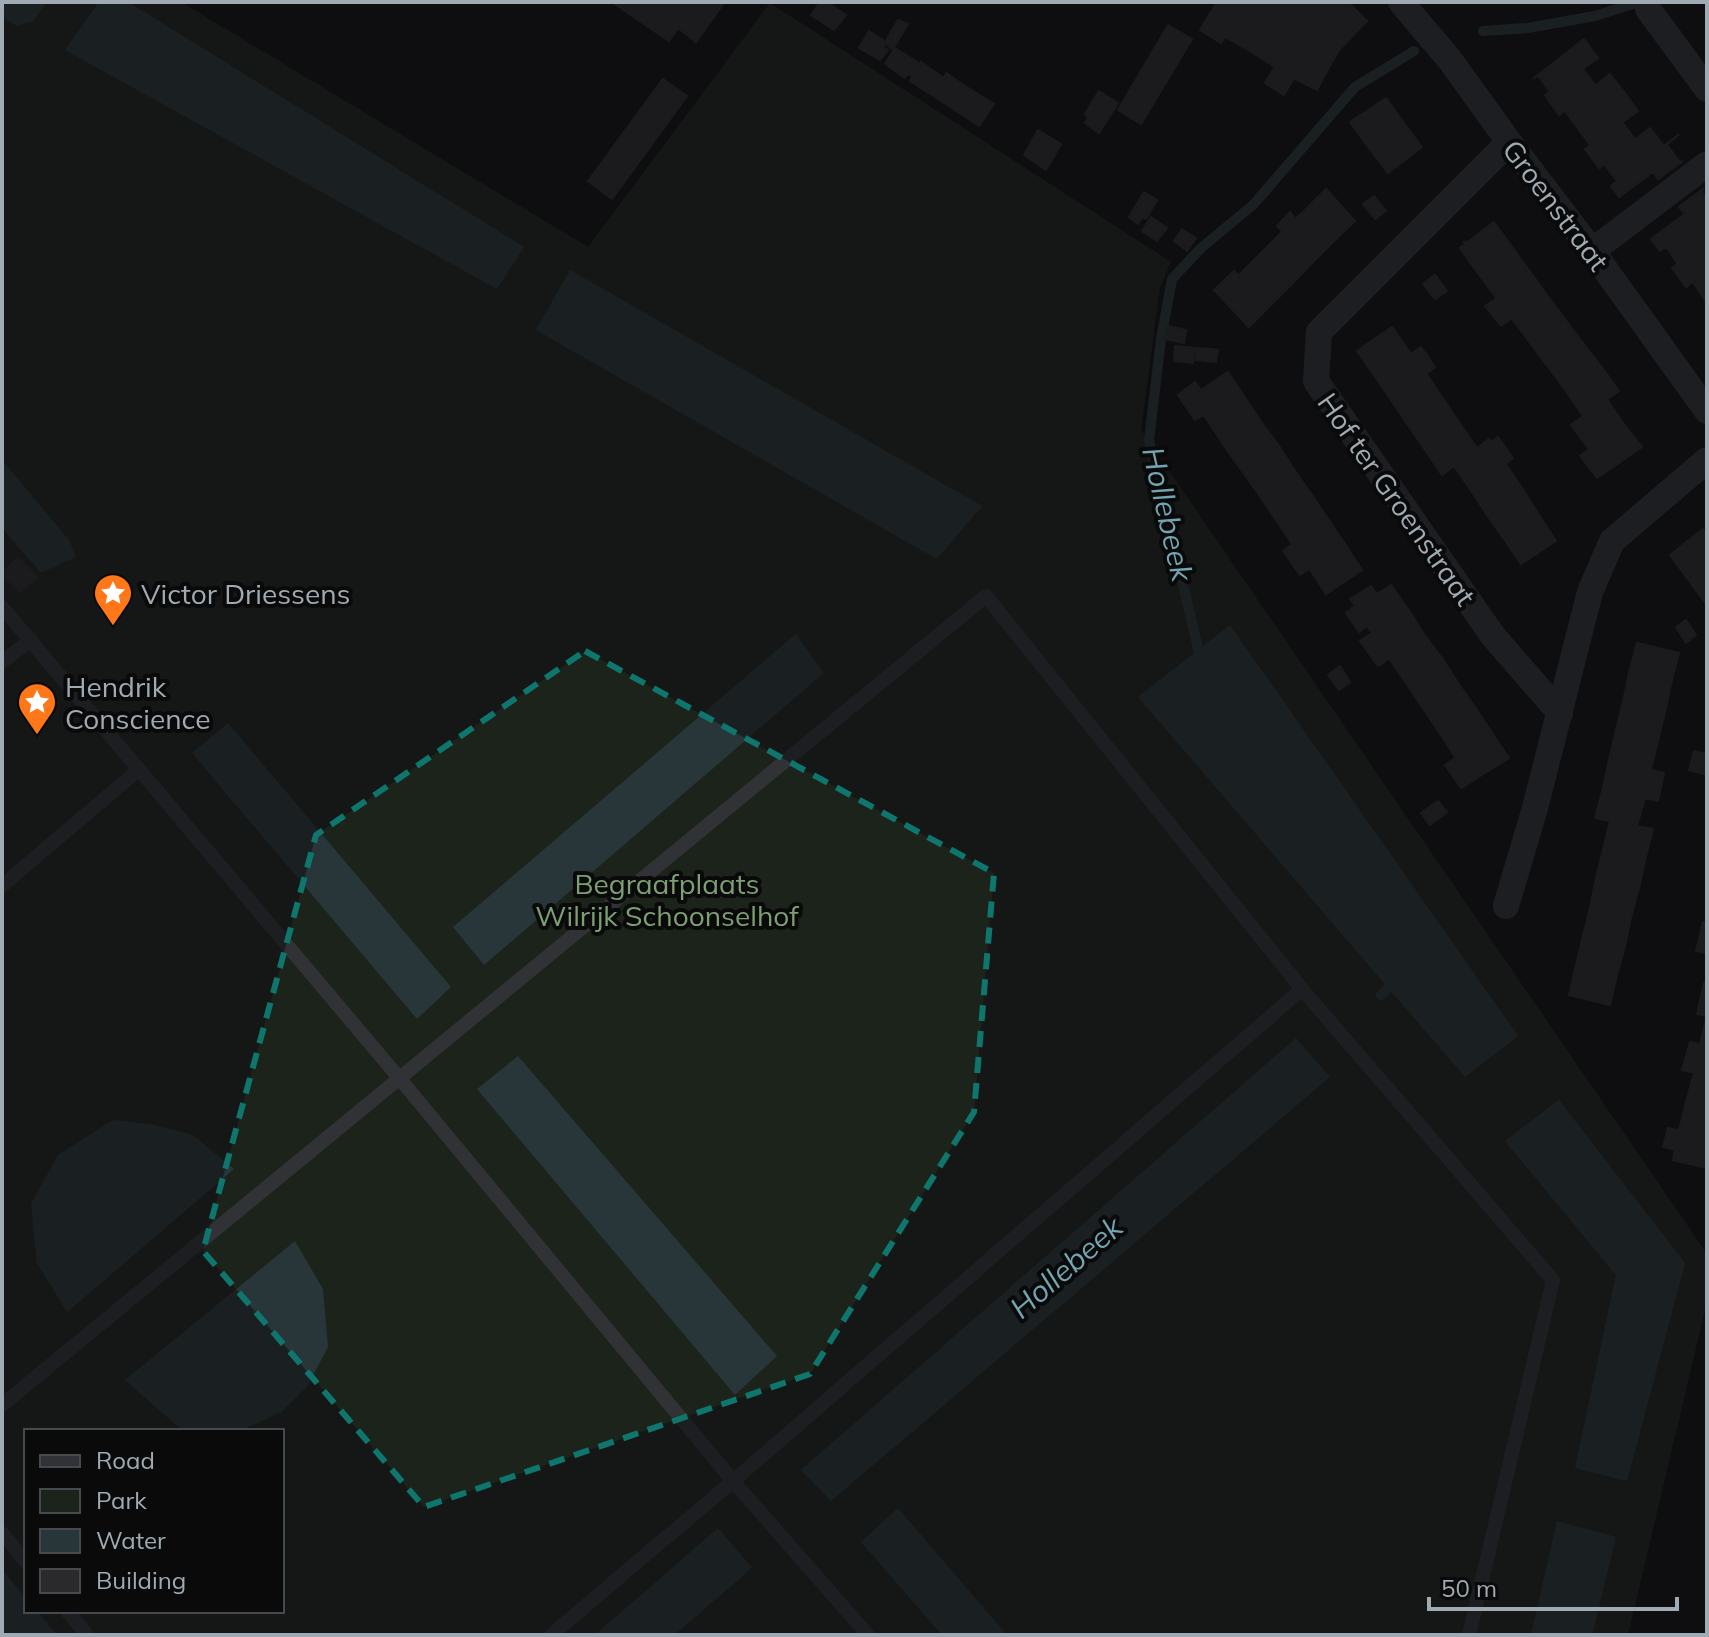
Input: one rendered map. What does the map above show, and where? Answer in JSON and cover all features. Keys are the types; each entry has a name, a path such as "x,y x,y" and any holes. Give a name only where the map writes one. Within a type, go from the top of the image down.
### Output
{"street":[{"name":"Groenstraat","path":"1401,2 1450,60 1707,411"},
{"path":"1648,9 1707,89"},
{"name":"Hof ter Groenstraat","path":"1509,142 1319,332 1316,381 1493,636 1560,713"},
{"path":"1592,251 1707,164"},
{"path":"1506,906 1590,592 1612,541 1707,460"}],"lane":[{"path":"2,1405 986,596 1302,989 1553,1280 1469,1635"},
{"path":"2,607 400,1079 733,1481 868,1635"},
{"path":"2,662 31,640"},
{"path":"2,886 138,770"},
{"path":"551,1635 1302,989"},
{"path":"2,1533 24,1560"},
{"path":"69,1613 87,1635"}],"highlighted area":[{"path":"585,651 994,873 974,1112 810,1374 424,1507 203,1251 316,835"}],"green space":[{"name":"Begraafplaats Wilrijk Schoonselhof","path":"2,2 181,2 588,247 770,3 1171,262 1160,287 1141,430 1707,1254 1707,1301 1628,1635 2,1635"}],"water":[{"path":"2,2 47,2 33,21 17,26 2,17"},
{"path":"99,2 128,2 524,247 497,289 65,50"},
{"path":"570,270 982,506 937,559 536,330"},
{"path":"2,460 69,540 76,557 41,573 2,528"},
{"path":"1230,625 1518,1036 1465,1077 1138,697"},
{"path":"796,634 824,673 484,965 453,927"},
{"path":"228,723 451,987 417,1019 192,753"},
{"path":"1296,1038 1330,1077 831,1501 801,1470"},
{"path":"518,1056 777,1356 735,1395 477,1089"},
{"path":"1559,1100 1685,1263 1627,1481 1575,1468 1616,1275 1505,1141"},
{"path":"113,1120 155,1125 193,1135 234,1169 67,1312 37,1263 31,1204 58,1155"},
{"path":"295,1241 323,1289 328,1347 307,1387 281,1412 244,1429 181,1429 125,1380"},
{"path":"898,1508 1007,1635 942,1635 861,1542"},
{"path":"1557,1521 1616,1537 1592,1635 1531,1635"},
{"path":"718,1528 752,1568 674,1635 595,1635"},
{"path":"2,1570 24,1596 24,1613 39,1613 57,1635 2,1635"}],"building":[{"path":"612,2 723,4 696,42 678,28 669,41"},
{"path":"820,2 826,2 846,15 834,30 811,15"},
{"path":"1217,2 1246,2 1221,43 1200,30"},
{"path":"1246,2 1280,2 1250,51 1225,37"},
{"path":"1280,2 1314,2 1275,67 1250,51"},
{"path":"1314,2 1350,4 1321,31 1284,95 1265,83"},
{"path":"1350,4 1367,21 1338,51 1317,90 1293,78 1321,31"},
{"path":"898,20 908,24 893,49 887,45 887,39"},
{"path":"1168,25 1192,39 1141,124 1118,110"},
{"path":"869,31 886,42 883,47 888,50 880,60 859,48"},
{"path":"1584,39 1598,58 1550,92 1538,75"},
{"path":"895,48 920,64 912,76 908,74 905,78 885,64"},
{"path":"921,62 944,78 946,73 962,84 949,106 910,81"},
{"path":"1583,69 1596,86 1559,115 1545,95"},
{"path":"1610,74 1625,93 1577,127 1565,111"},
{"path":"663,79 687,96 612,199 588,181"},
{"path":"962,84 994,104 979,126 949,106"},
{"path":"1099,91 1118,103 1099,133 1085,123 1088,118 1085,114"},
{"path":"1625,93 1638,111 1590,145 1577,127"},
{"path":"1386,98 1404,123 1369,148 1350,122"},
{"path":"1404,123 1422,147 1388,173 1369,148"},
{"path":"1623,123 1635,139 1599,168 1585,149"},
{"path":"1650,128 1664,146 1679,134 1667,145 1680,162 1683,161 1658,179 1653,172 1619,197 1611,186 1617,181 1604,164"},
{"path":"1038,130 1061,144 1046,170 1024,155"},
{"path":"1326,189 1355,221 1333,242 1303,212"},
{"path":"1703,189 1707,199 1707,243 1678,264 1666,247 1660,251 1651,239 1685,214 1679,207"},
{"path":"1144,192 1157,200 1146,219 1142,217 1138,224 1129,217"},
{"path":"1374,196 1386,211 1375,219 1363,204"},
{"path":"1290,212 1295,219 1303,212 1333,242 1312,263 1277,226"},
{"path":"1151,217 1167,228 1157,241 1142,231"},
{"path":"1494,222 1512,247 1477,272 1460,248"},
{"path":"1182,229 1196,238 1187,251 1174,241"},
{"path":"1282,232 1312,263 1292,284 1261,253"},
{"path":"1707,243 1707,271 1686,287 1672,268"},
{"path":"1512,247 1529,270 1495,296 1477,272"},
{"path":"1261,253 1292,284 1270,306 1240,274"},
{"path":"1529,270 1547,295 1513,320 1495,296"},
{"path":"1234,271 1270,306 1249,327 1214,290"},
{"path":"1707,271 1707,299 1705,300 1693,282"},
{"path":"1435,275 1447,291 1435,299 1423,284"},
{"path":"1547,295 1565,319 1530,343 1513,320"},
{"path":"1497,298 1512,318 1501,326 1485,306"},
{"path":"1565,319 1583,343 1549,368 1530,343"},
{"path":"1167,326 1186,330 1184,343 1165,339"},
{"path":"1392,327 1409,351 1374,375 1357,351"},
{"path":"1583,343 1601,366 1566,391 1549,368"},
{"path":"1175,346 1195,348 1193,363 1174,361"},
{"path":"1421,347 1435,367 1426,374 1428,376 1391,400 1374,375 1409,351 1411,354"},
{"path":"1197,348 1218,350 1216,362 1196,360"},
{"path":"1601,366 1619,391 1583,416 1566,391"},
{"path":"1228,372 1244,396 1208,421 1204,415 1195,420 1178,395 1195,382 1201,390"},
{"path":"1428,376 1444,400 1408,425 1391,400"},
{"path":"1244,396 1262,423 1225,447 1208,421"},
{"path":"1607,399 1623,423 1589,449 1571,425"},
{"path":"1444,400 1461,425 1425,450 1408,425"},
{"path":"1262,423 1279,446 1242,471 1225,447"},
{"path":"1623,423 1642,447 1597,478 1580,456"},
{"path":"1461,425 1477,448 1442,475 1425,450"},
{"path":"1498,437 1513,458 1472,492 1454,466 1489,439 1491,442"},
{"path":"1279,446 1295,471 1259,495 1242,471"},
{"path":"1507,466 1524,491 1487,515 1472,492"},
{"path":"1295,471 1312,495 1276,520 1259,495"},
{"path":"1524,491 1539,515 1504,539 1487,515"},
{"path":"1312,495 1328,519 1292,544 1276,520"},
{"path":"1539,515 1556,541 1521,564 1504,539"},
{"path":"1328,519 1345,544 1300,575 1283,551"},
{"path":"1703,529 1707,534 1707,564 1687,578 1670,555"},
{"path":"1345,544 1362,570 1326,594 1309,568"},
{"path":"18,557 37,578 19,592 2,573"},
{"path":"1707,564 1707,603 1706,604 1687,578"},
{"path":"1391,585 1408,609 1372,633 1367,626 1359,632 1346,613 1355,606 1350,599 1371,586 1377,594"},
{"path":"1408,609 1424,634 1378,666 1360,641"},
{"path":"1686,620 1696,635 1686,643 1676,627"},
{"path":"1424,634 1442,658 1406,683 1389,658"},
{"path":"1637,643 1679,653 1671,684 1629,673"},
{"path":"1442,658 1458,683 1422,707 1406,683"},
{"path":"1340,666 1350,682 1339,690 1328,675"},
{"path":"1629,673 1671,684 1665,712 1623,702"},
{"path":"1458,683 1475,707 1439,732 1422,707"},
{"path":"1623,702 1665,712 1658,741 1616,730"},
{"path":"1475,707 1492,733 1456,758 1439,732"},
{"path":"1616,730 1658,741 1651,769 1609,760"},
{"path":"1492,733 1509,758 1461,788 1445,765"},
{"path":"1694,751 1707,754 1704,774 1689,770"},
{"path":"1609,760 1664,773 1658,801 1603,788"},
{"path":"1603,788 1645,798 1637,826 1595,818"},
{"path":"1438,801 1447,812 1430,825 1421,813"},
{"path":"1610,821 1653,829 1645,860 1603,850"},
{"path":"1603,850 1645,860 1639,888 1596,878"},
{"path":"1596,878 1639,888 1631,917 1590,908"},
{"path":"1590,908 1631,917 1625,946 1583,936"},
{"path":"1703,922 1707,923 1707,953 1696,951"},
{"path":"1583,936 1625,946 1617,975 1576,965"},
{"path":"1576,965 1617,975 1610,1005 1569,995"},
{"path":"1704,983 1707,984 1707,1016 1697,1014"},
{"path":"1707,1016 1707,1046 1700,1044"},
{"path":"1690,1042 1707,1046 1707,1076 1682,1070"},
{"path":"1694,1073 1707,1076 1707,1106 1686,1102"},
{"path":"1686,1102 1707,1106 1707,1136 1679,1131"},
{"path":"1668,1128 1707,1136 1707,1168 1673,1160 1675,1150 1663,1147"}],"waterway":[{"name":"Hollebeek","path":"1483,31 1528,28 1595,16 1639,2"},
{"name":"Hollebeek","path":"1201,661 1149,440 1161,339 1172,279 1201,248 1253,205 1355,87 1414,51"},
{"name":"Hollebeek","path":"1381,995 1399,979"}],"place":[{"name":"Victor Driessens","path":"113,627"},
{"name":"Hendrik Conscience","path":"37,736"}]}
